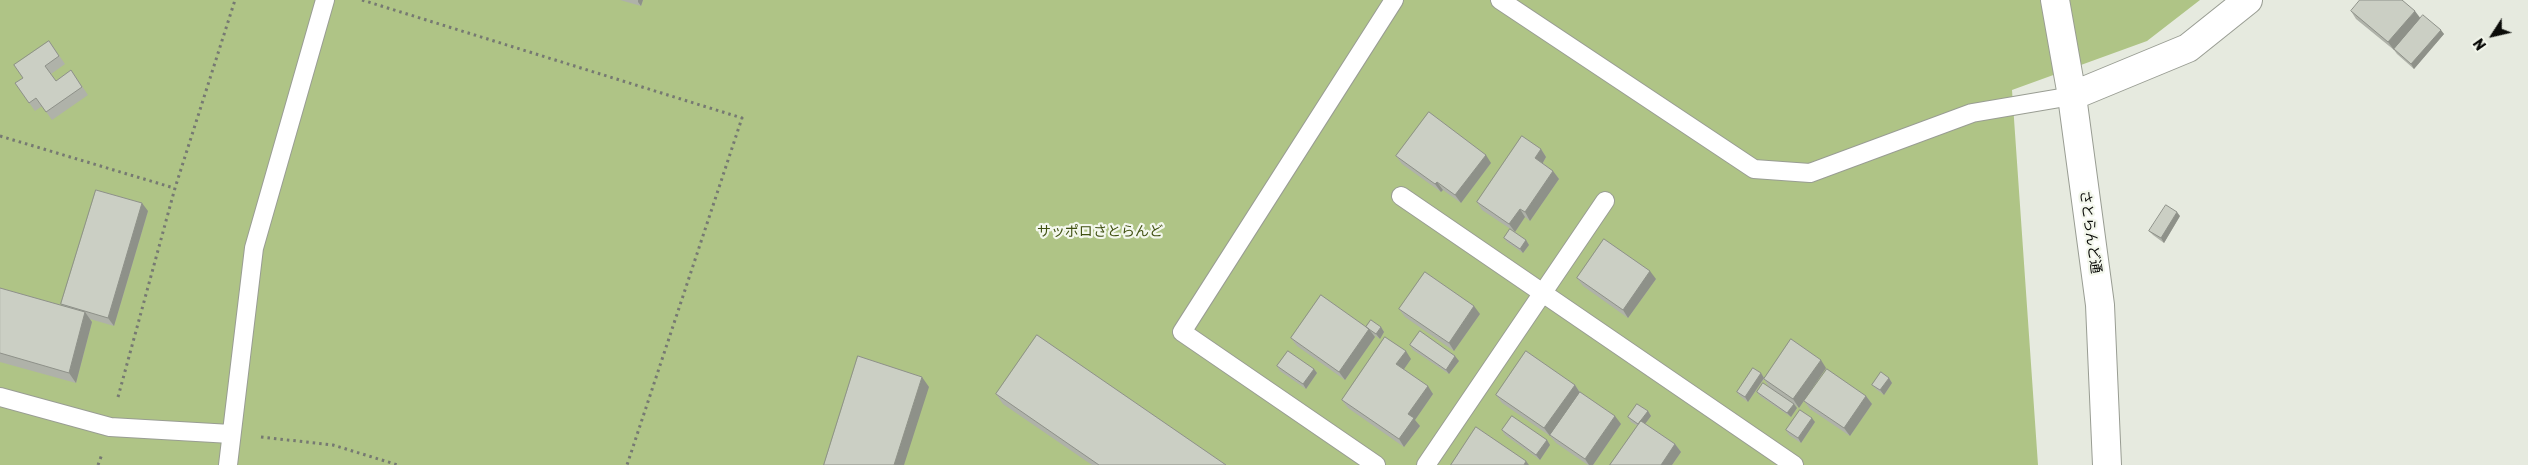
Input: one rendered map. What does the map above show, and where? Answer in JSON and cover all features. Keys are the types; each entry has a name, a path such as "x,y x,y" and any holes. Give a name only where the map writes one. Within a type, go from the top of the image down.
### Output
{"street":[{"name":"さとらんど通","path":"2055,0 2072,96 2100,305 2107,465"},
{"path":"2072,96 2188,48 2248,0"}],"lane":[{"path":"228,465 254,248 325,0"},
{"path":"1376,465 1182,332 1394,0"},
{"path":"1500,0 1754,169 1810,173 1972,113 2072,96"},
{"path":"1401,196 1541,294 1794,465"},
{"path":"1426,465 1605,201"},
{"path":"0,397 110,427 231,434"}],"path":[{"path":"98,465 175,188 235,0"},
{"path":"362,0 742,118 627,465"},
{"path":"0,136 175,188"},
{"path":"231,434 333,445 398,465"}],"green space":[{"name":"サッポロさとらんど","path":"0,0 2200,0 2147,41 2012,90 2038,465 0,465"}],"building":[{"path":"2360,0 2402,0 2415,11 2388,42 2351,11"},
{"path":"2423,15 2441,30 2411,64 2394,49"},
{"path":"49,41 59,56 45,66 56,81 71,70 82,87 46,112 36,98 29,103 15,83 23,78 14,65"},
{"path":"1429,112 1486,155 1455,195 1437,182 1435,184 1396,156"},
{"path":"1522,136 1541,149 1535,158 1553,171 1525,212 1520,209 1509,224 1477,202"},
{"path":"96,190 142,203 108,318 61,304"},
{"path":"2166,205 2177,212 2161,238 2149,231"},
{"path":"1510,229 1526,240 1520,249 1504,238"},
{"path":"1604,239 1650,271 1623,310 1577,278"},
{"path":"1425,272 1474,306 1449,343 1399,309"},
{"path":"0,288 85,312 69,373 0,353"},
{"path":"1321,295 1369,329 1339,372 1291,338"},
{"path":"1371,320 1381,327 1376,334 1366,327"},
{"path":"1420,331 1455,356 1446,370 1410,345"},
{"path":"1037,335 1226,465 1099,465 996,394"},
{"path":"1385,337 1406,351 1396,364 1428,386 1408,414 1414,418 1399,439 1342,400"},
{"path":"1791,339 1821,360 1793,399 1764,379"},
{"path":"1288,351 1314,369 1303,384 1277,366"},
{"path":"1526,351 1575,385 1544,428 1496,395"},
{"path":"858,356 922,377 894,465 824,465"},
{"path":"1753,368 1761,373 1745,397 1737,392"},
{"path":"1827,369 1866,396 1844,428 1804,401"},
{"path":"1881,372 1889,378 1880,390 1872,385"},
{"path":"1763,383 1794,404 1787,413 1757,392"},
{"path":"1580,392 1615,416 1585,459 1550,435"},
{"path":"1637,404 1648,411 1638,424 1628,417"},
{"path":"1800,410 1812,418 1798,438 1786,430"},
{"path":"1512,416 1547,440 1536,455 1502,430"},
{"path":"1641,421 1675,444 1661,465 1610,465"},
{"path":"1476,427 1526,461 1524,465 1451,465"}]}
